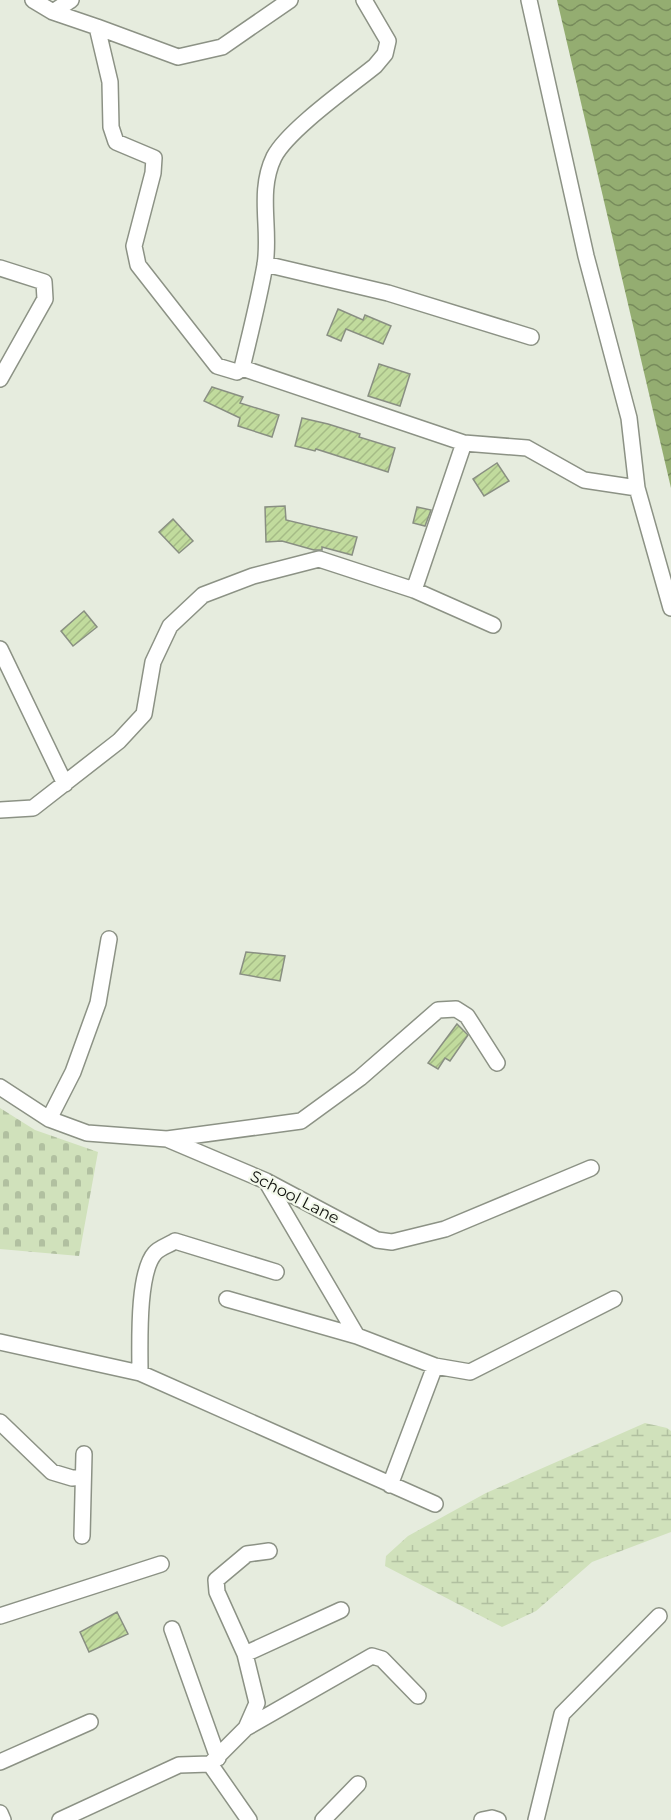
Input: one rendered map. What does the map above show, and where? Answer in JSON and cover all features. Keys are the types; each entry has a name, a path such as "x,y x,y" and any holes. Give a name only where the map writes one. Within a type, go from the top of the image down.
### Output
{"street":[{"path":"33,0 53,12 178,57 222,46 290,0"},
{"path":"53,12 71,0"},
{"path":"97,27 110,82 111,128 116,142 154,158 153,173 134,246 138,265 217,366 237,372 242,368 265,264 267,228 264,186 275,156 294,132 375,66 386,54 388,41 364,0"},
{"path":"529,0 586,256 629,418 637,488 671,608"},
{"path":"265,264 388,293 531,337"},
{"path":"0,268 44,282 45,299 0,379"},
{"path":"242,368 464,443 527,448 584,480 637,488"},
{"path":"414,590 464,443"},
{"path":"0,810 33,808 119,741 144,714 153,662 170,626 203,595 253,576 319,559 414,590 493,625"},
{"path":"0,649 65,784"},
{"path":"49,1119 73,1072 98,1003 109,939"},
{"path":"166,1139 301,1120 360,1078 438,1010 456,1009 467,1016 496,1064"},
{"name":"School Lane","path":"0,1087 49,1119 87,1133 166,1139 266,1181 377,1240 392,1242 445,1229 591,1168"},
{"path":"266,1181 357,1336"},
{"path":"140,1372 141,1311 147,1265 156,1252 175,1241 276,1272"},
{"path":"227,1299 357,1336 435,1366 470,1372 614,1299"},
{"path":"0,1342 140,1372 435,1504"},
{"path":"390,1485 435,1366"},
{"path":"0,1422 52,1472 72,1478 83,1477"},
{"path":"82,1536 84,1454"},
{"path":"246,1728 257,1703 245,1654 217,1592 216,1580 247,1554 269,1551"},
{"path":"0,1616 161,1564"},
{"path":"245,1654 341,1610"},
{"path":"536,1820 562,1714 659,1616"},
{"path":"172,1629 214,1761 246,1819"},
{"path":"60,1820 179,1765 214,1761 246,1728 372,1656 382,1659 418,1696"},
{"path":"0,1762 90,1722"},
{"path":"323,1820 358,1784"},
{"path":"0,1813 3,1820"},
{"path":"482,1820 492,1818 498,1820"}],"green space":[{"path":"0,1108 35,1130 98,1152 79,1256 0,1249"},
{"path":"645,1423 671,1431 671,1532 592,1562 536,1611 502,1627 385,1566 386,1556 408,1536 486,1493"}],"water":[{"path":"557,0 671,0 671,488"}],"building":[{"path":"338,309 363,320 365,315 391,326 383,344 346,329 341,341 327,335"},
{"path":"379,364 410,374 400,406 368,396"},
{"path":"212,387 243,397 240,403 279,415 272,437 238,426 240,418 204,401"},
{"path":"302,418 360,434 359,437 395,448 388,472 316,449 315,451 295,446"},
{"path":"497,463 509,481 484,496 473,479"},
{"path":"285,506 286,520 357,537 352,555 322,547 322,550 314,550 282,541 266,542 265,507"},
{"path":"417,507 431,510 425,526 413,523"},
{"path":"173,519 193,541 179,553 159,532"},
{"path":"84,611 97,627 73,646 61,631"},
{"path":"246,952 285,956 280,981 240,974"},
{"path":"457,1024 468,1035 450,1061 445,1058 438,1069 428,1063"},
{"path":"117,1612 128,1634 89,1652 80,1632"}]}
